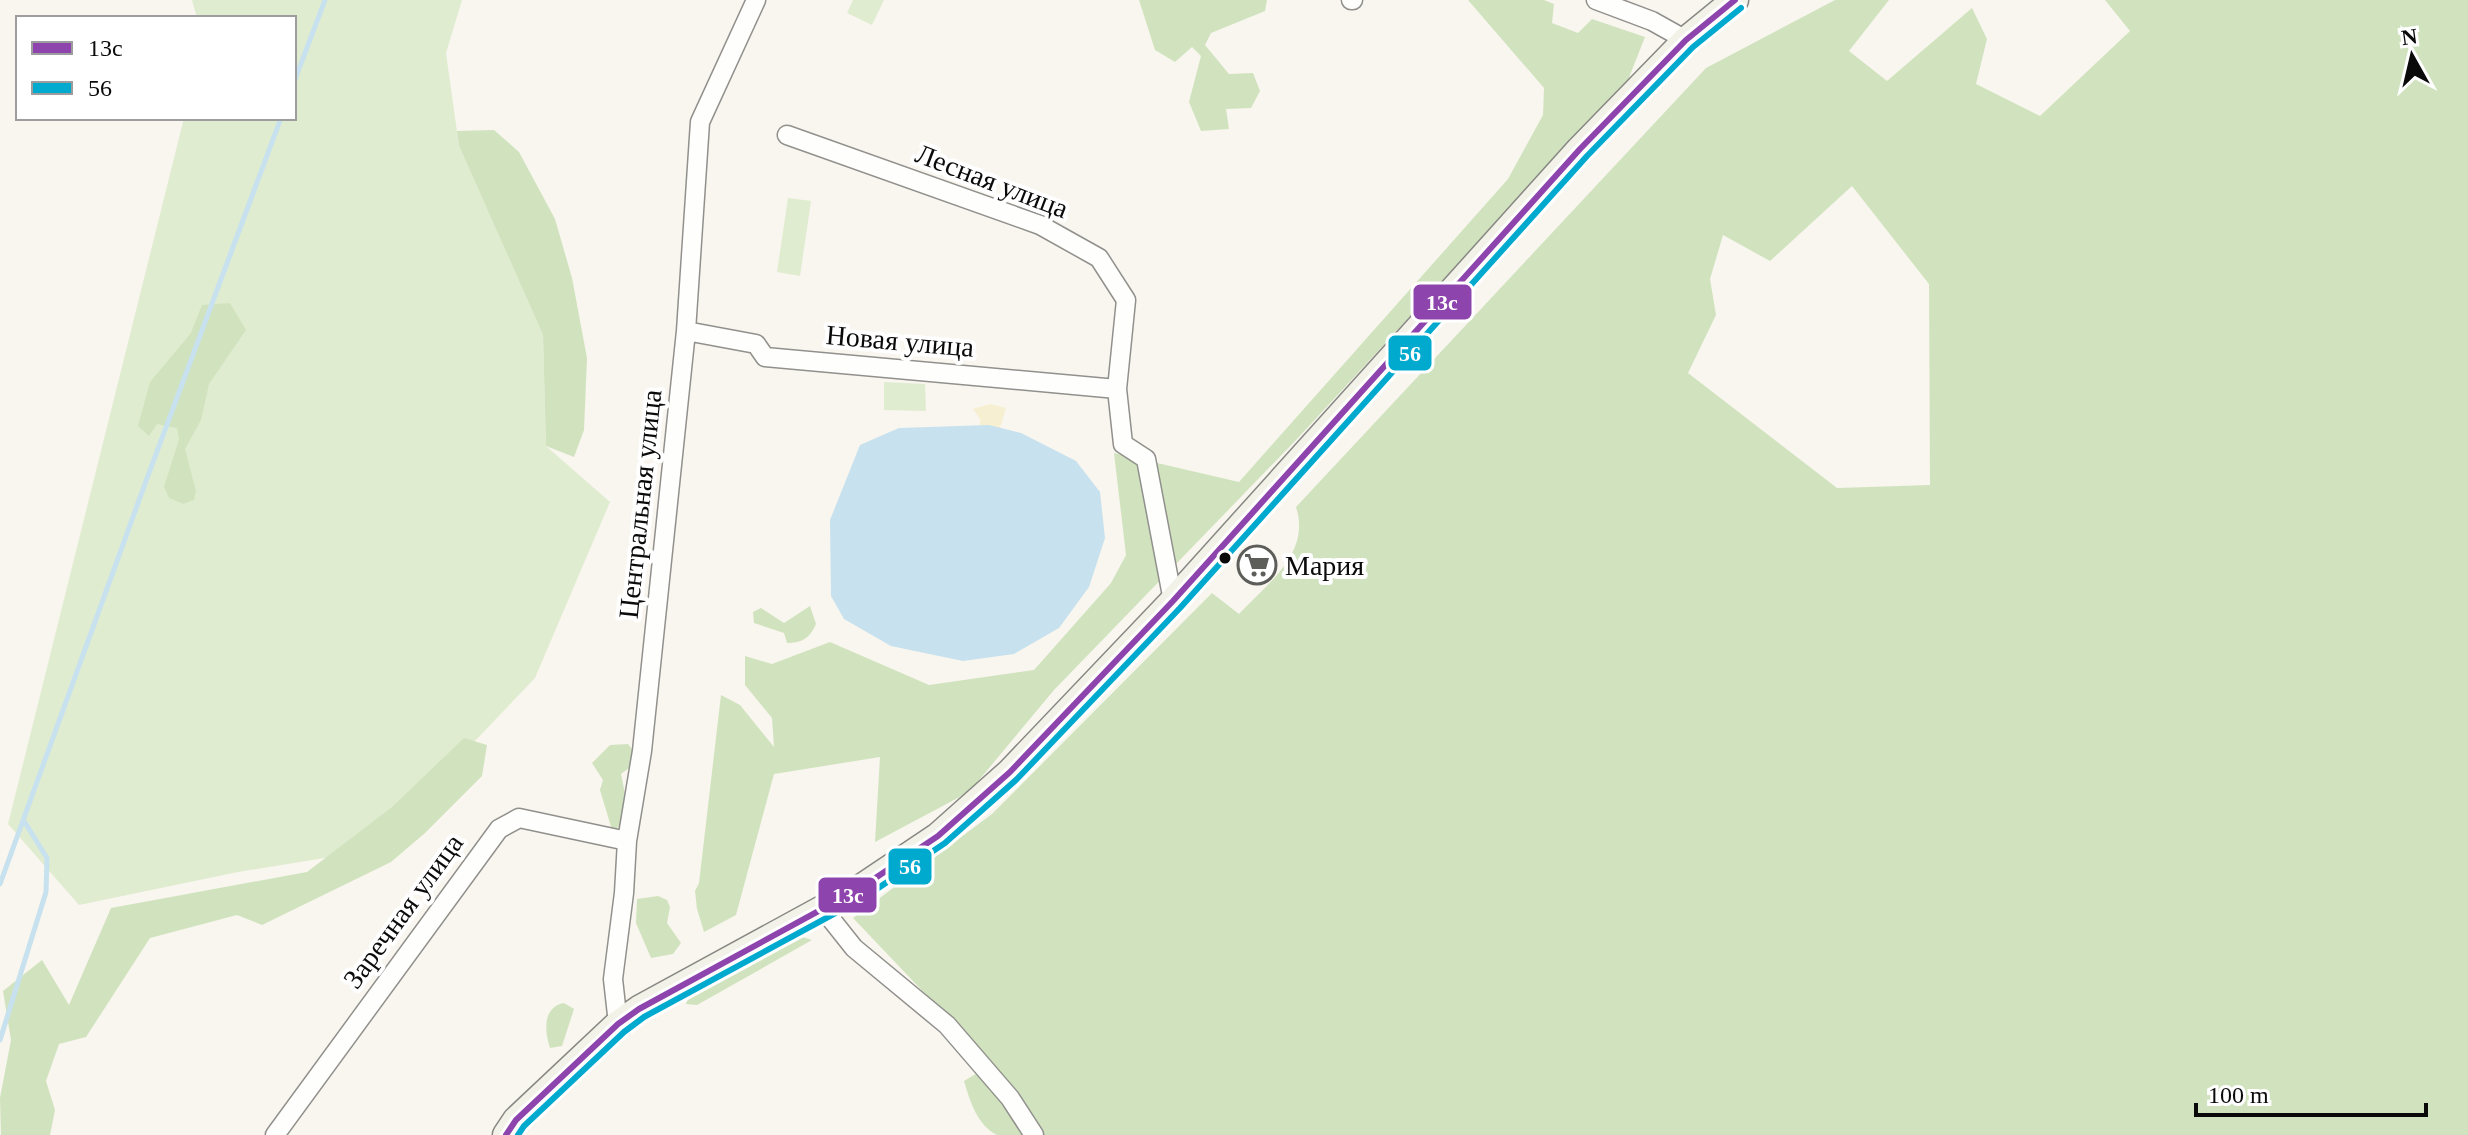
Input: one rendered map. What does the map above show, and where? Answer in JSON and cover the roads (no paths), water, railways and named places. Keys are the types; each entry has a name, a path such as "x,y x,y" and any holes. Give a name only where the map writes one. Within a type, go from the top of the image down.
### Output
{"street":[{"name":"Центральная улица","path":"618,1024 613,979 627,841 642,751 686,331 700,122 756,0"},
{"path":"1596,0 1652,21 1686,40"},
{"path":"506,1135 516,1120 618,1024 639,1009 859,889 938,836 1010,772 1173,601 1580,149 1686,40 1735,0"},
{"name":"Лесная улица","path":"787,135 1040,225 1099,258 1126,300 1117,389 1123,444 1146,459 1173,601"},
{"name":"Новая улица","path":"686,331 756,344 765,357 1117,389"},
{"name":"Заречная улица","path":"275,1135 499,829 519,818 627,841"},
{"path":"823,909 854,948 947,1025 1010,1098 1034,1135"}],"water":[{"path":"989,425 1021,433 1076,461 1100,492 1105,538 1089,587 1059,628 1014,654 963,661 891,646 844,619 831,596 830,520 860,445 899,428"}],"waterway":[{"path":"296,77 325,0"},
{"path":"0,884 280,120"},
{"path":"0,1040 46,892 47,858 24,821"}],"place":[{"name":"Мария","path":"1257,565"}]}
